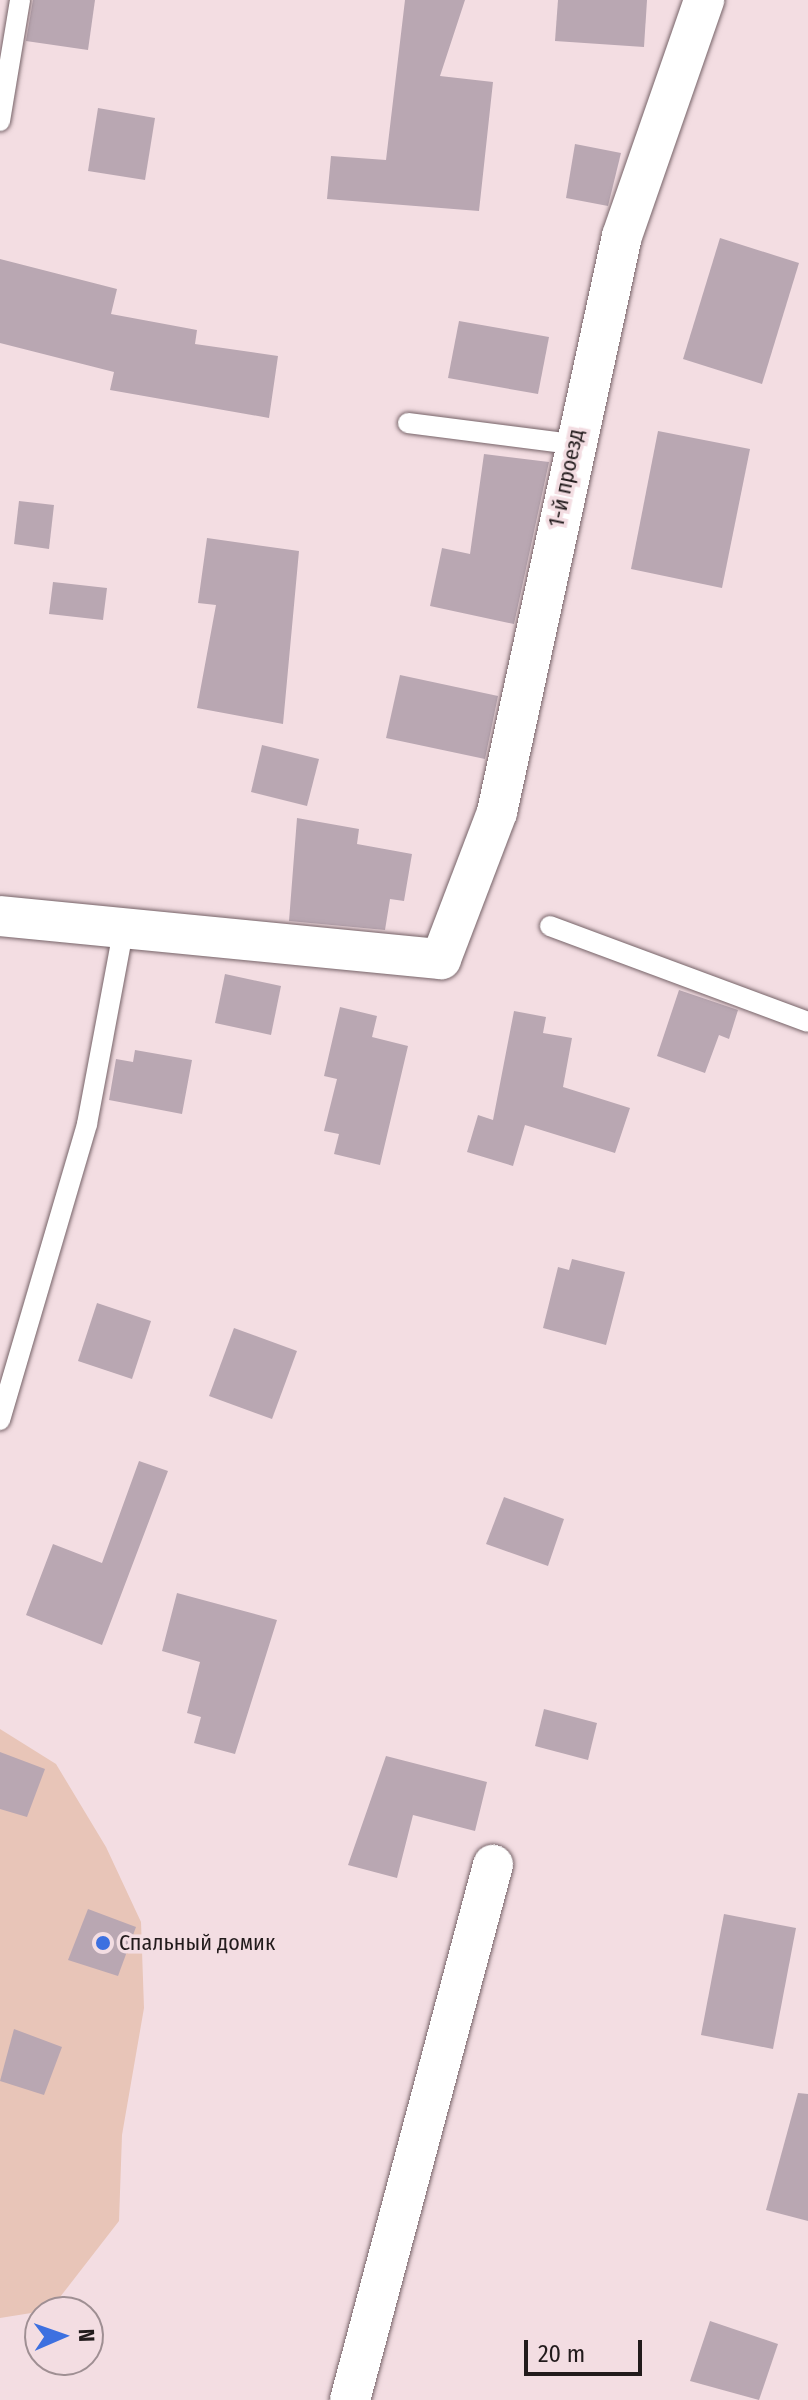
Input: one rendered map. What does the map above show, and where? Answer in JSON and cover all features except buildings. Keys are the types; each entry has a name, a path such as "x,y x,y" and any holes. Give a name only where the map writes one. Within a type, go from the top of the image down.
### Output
{"street":[{"name":"1-й проезд","path":"124,927 441,959 497,812 572,444 622,236 704,0"},
{"path":"0,916 124,927"},
{"path":"350,2400 493,1865"}],"lane":[{"path":"0,121 20,0"},
{"path":"408,423 572,444"},
{"path":"550,926 808,1022"},
{"path":"0,1420 87,1124 124,927"}],"shaded area":[{"path":"0,1729 56,1764 106,1847 141,1922 144,2008 122,2135 119,2221 61,2296 24,2296 24,2314 0,2318"}],"place":[{"name":"Спальный домик","path":"103,1943"}]}
